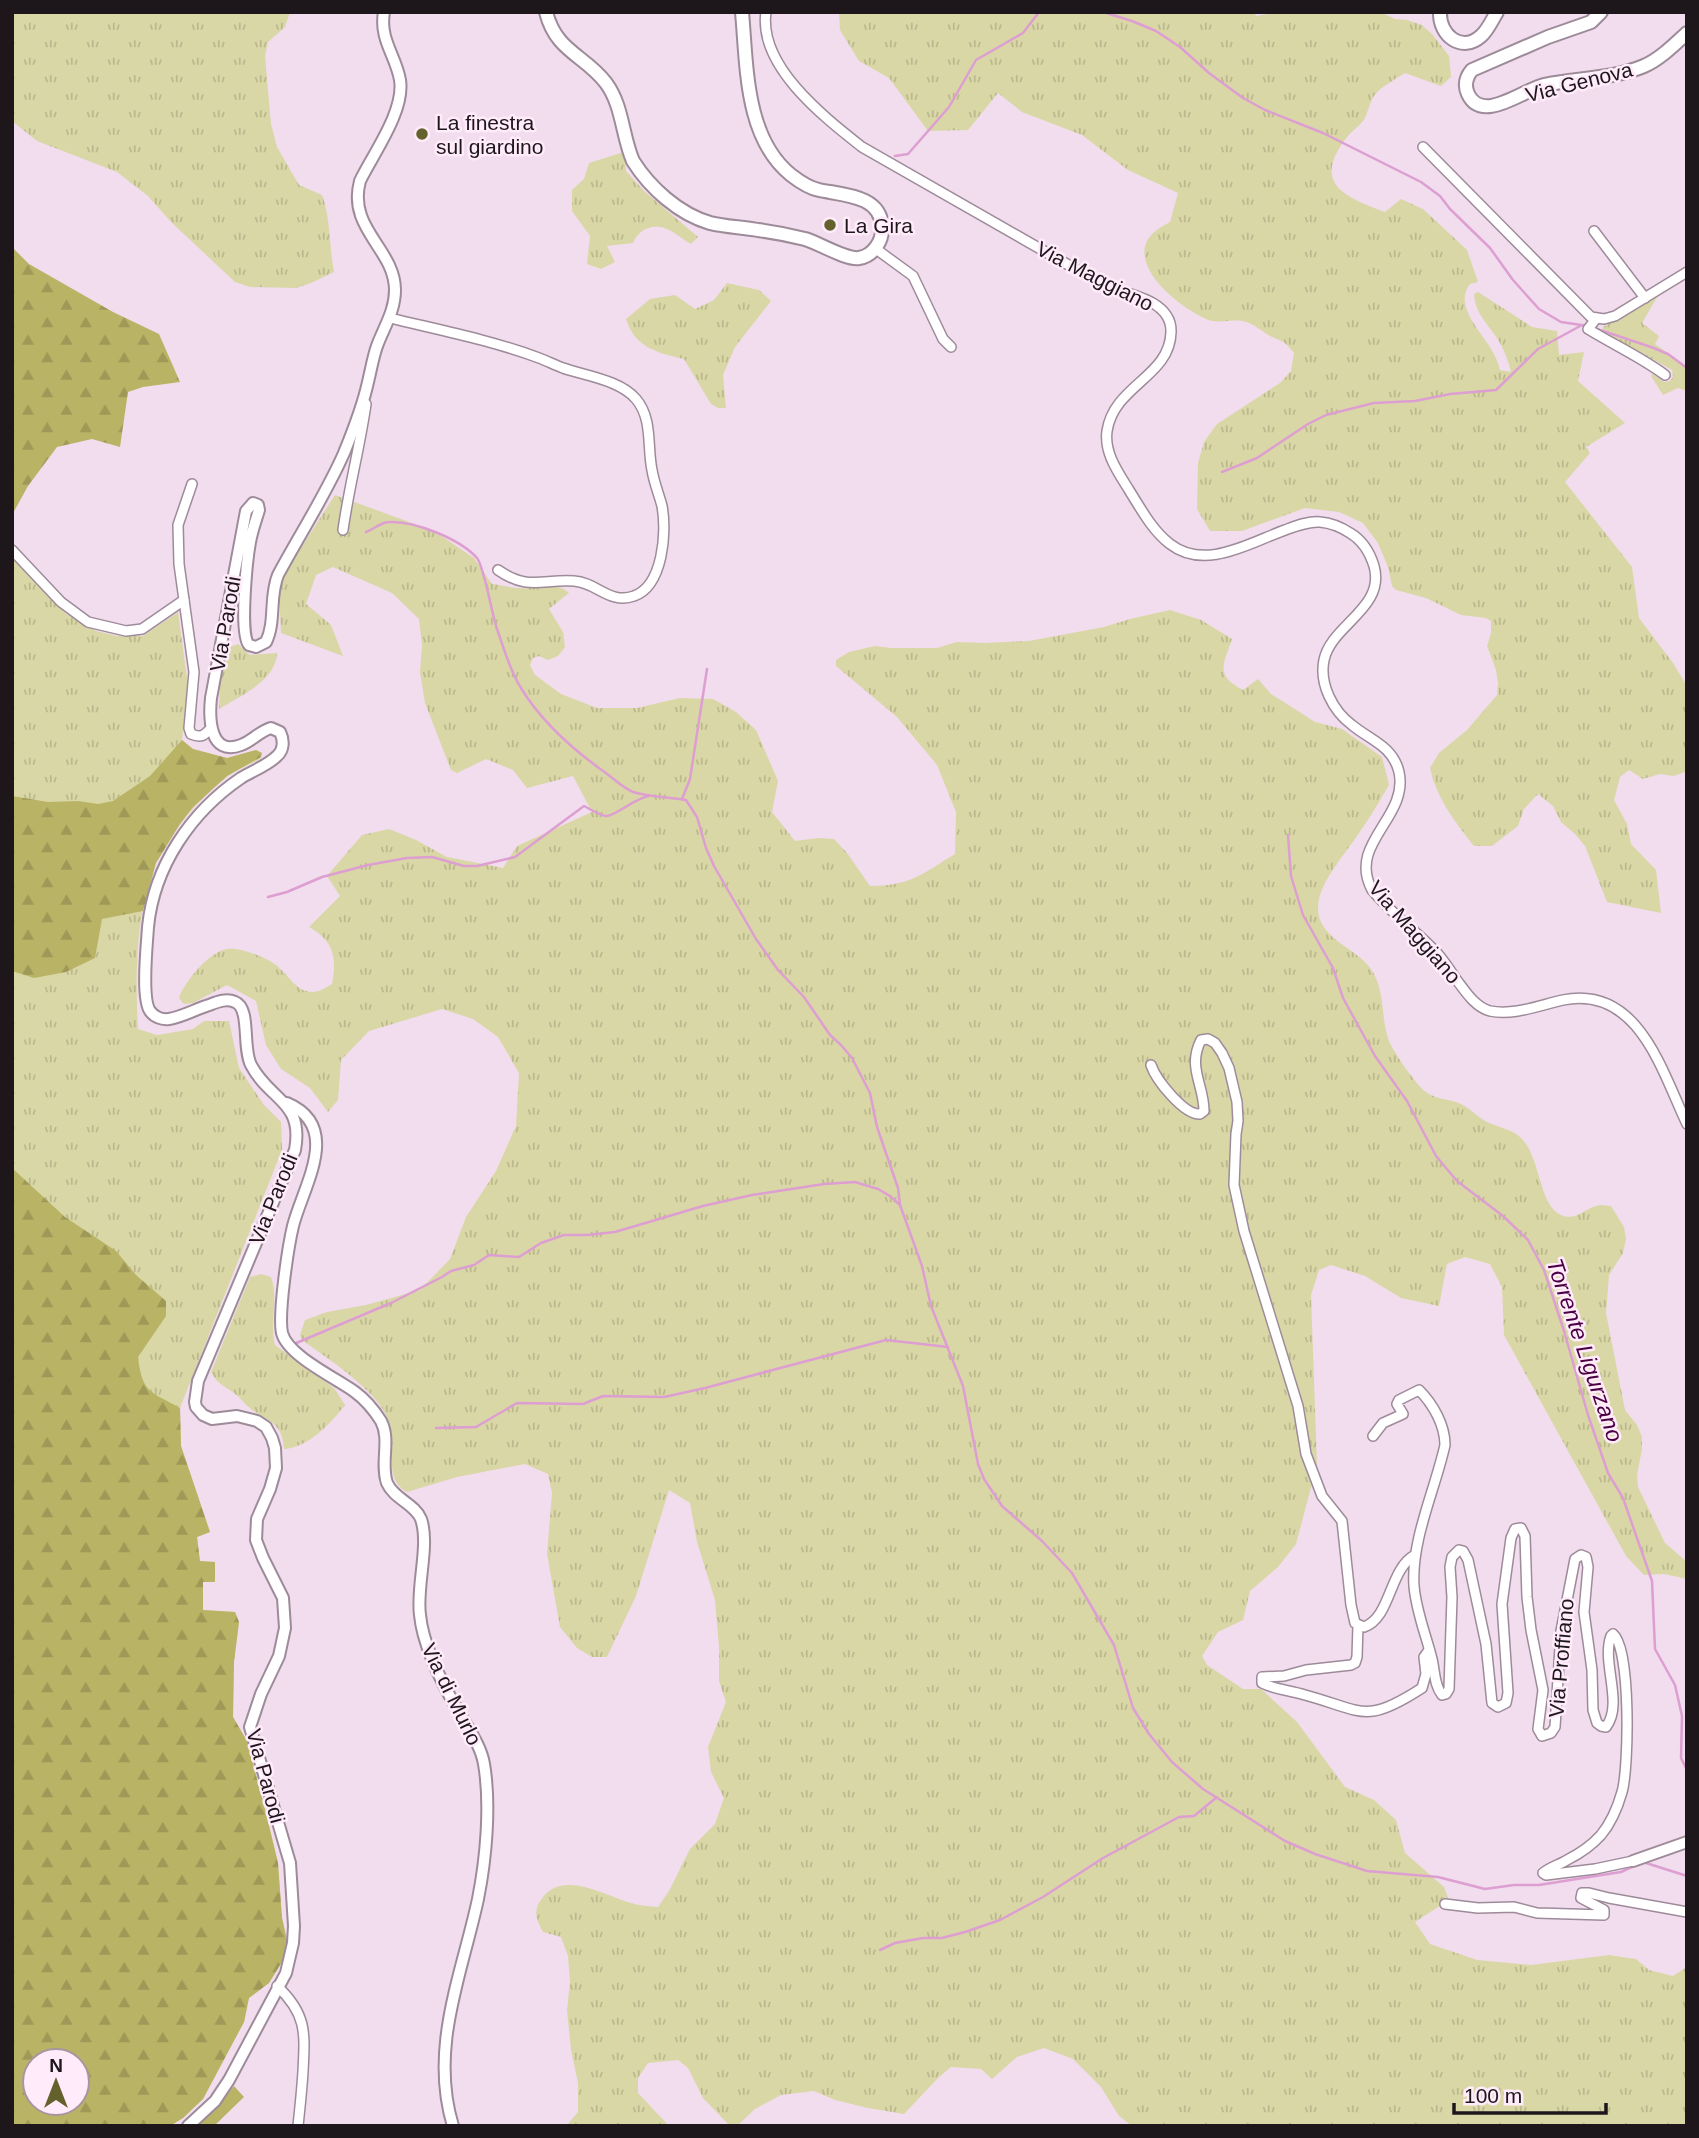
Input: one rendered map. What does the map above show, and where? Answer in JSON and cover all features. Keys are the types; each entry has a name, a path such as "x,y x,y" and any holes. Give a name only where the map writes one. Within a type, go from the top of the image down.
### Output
{"main road":[{"path":"546,12 553,31 561,42 605,82 615,99 633,161 673,204 708,223 790,235 852,258 867,256 876,248 881,238 882,226 876,209 862,199 817,190 802,183 788,173 763,140 751,92 742,12"},
{"path":"1440,12 1440,24 1444,34 1455,40 1468,42 1483,35 1497,12"},
{"name":"Via Genova","path":"1601,12 1591,22 1548,37 1472,70 1466,81 1471,99 1475,104 1489,107 1539,87 1629,71 1661,56 1687,33"}],"street":[{"name":"Via Parodi","path":"188,2126 224,2090 286,1973 293,1943 290,1863 250,1727 261,1694 279,1656 285,1628 283,1598 262,1558 256,1540 257,1519 276,1468 275,1448 266,1427 257,1421 237,1416 217,1419 208,1417 197,1408 194,1397 202,1370 295,1150 297,1127 284,1101 260,1079 251,1065 245,1046 244,1013 236,1002 221,1001 166,1019 156,1017 152,1013 146,999 149,917 158,883 171,852 185,832 239,779 276,757 283,747 282,736 274,728 267,728 242,745 231,747 218,740 211,728 211,698 246,511 253,503 257,503 259,508 250,542 244,608 244,638 249,645 256,647 268,639 275,582 345,451 368,384 377,345 390,318 395,290 391,270 363,223 358,192 360,181 397,108 400,95 398,69 384,36 384,12"},
{"name":"Via Maggiano","path":"766,12 764,29 774,58 807,99 862,147 1107,287 1150,302 1164,312 1171,328 1167,351 1156,367 1119,402 1110,418 1107,432 1113,462 1156,533 1179,551 1198,556 1222,554 1304,523 1320,522 1344,529 1364,545 1375,569 1375,586 1362,611 1332,642 1323,668 1326,688 1339,712 1352,725 1385,746 1399,770 1398,793 1390,816 1367,854 1366,872 1372,890 1438,955 1467,993 1483,1008 1506,1012 1567,999 1585,999 1620,1011 1636,1025 1650,1044 1687,1124"},
{"path":"1423,146 1589,315 1593,324 1609,342 1644,360 1665,375"},
{"path":"1594,231 1645,298"},
{"path":"876,248 913,276 943,339 951,347"},
{"path":"1593,324 1615,316 1687,272"},
{"path":"390,318 492,344 615,385 636,399 643,410 648,426 651,468 662,506 664,527 660,559 654,578 645,589 637,596 617,599 577,581 527,583 513,580 498,570"},
{"path":"343,530 368,384"},
{"path":"192,484 178,525 179,564 194,672 189,728 191,734 197,737 204,736 211,728"},
{"path":"12,550 61,602 88,622 126,631 142,629 184,600"},
{"name":"Via Proffiano","path":"1152,1065 1158,1080 1193,1115 1203,1111 1195,1066 1196,1050 1201,1040 1208,1039 1215,1043 1229,1068 1237,1102 1234,1185 1242,1219 1298,1406 1306,1454 1322,1496 1342,1521 1351,1605 1358,1626 1355,1663 1284,1676 1266,1676 1262,1677 1262,1683 1274,1689 1303,1694 1349,1710 1362,1713 1378,1711 1399,1703 1422,1688 1426,1674 1424,1657 1429,1650"},
{"name":"Via di Murlo","path":"284,1101 300,1108 309,1118 316,1151 310,1180 293,1228 282,1307 282,1335 297,1353 367,1402 383,1426 387,1483 421,1519 423,1541 419,1605 424,1635 458,1710 478,1744 484,1767 486,1844 483,1874 452,1997 446,2048 449,2110 453,2126"},
{"name":"Via Proffiano","path":"1373,1436 1383,1423 1403,1414 1397,1402 1416,1390 1422,1392 1442,1425 1445,1445 1415,1555 1414,1586 1440,1693 1445,1695 1449,1690 1452,1597 1450,1567 1454,1554 1461,1550 1468,1560 1486,1644 1492,1703 1498,1707 1506,1703 1508,1693 1502,1604 1511,1538 1515,1530 1521,1528 1525,1536 1531,1630 1544,1690 1538,1729 1542,1735 1552,1733 1555,1727 1558,1661 1566,1599 1575,1559 1579,1555 1584,1555 1588,1567 1584,1592 1585,1628 1592,1670 1593,1710 1597,1723 1606,1727 1611,1718 1612,1692 1608,1646 1614,1634 1618,1640 1628,1713 1623,1790 1611,1820 1600,1836 1544,1873 1546,1875 1595,1869 1633,1861 1687,1842"},
{"name":"Via Proffiano","path":"1358,1626 1364,1627 1380,1615 1394,1582 1408,1559 1415,1555"},
{"path":"1445,1904 1478,1908 1514,1907 1537,1913 1604,1915 1600,1906 1581,1898 1582,1893 1586,1892 1687,1912"},
{"path":"277,1986 291,1999 299,2013 304,2031 306,2046 298,2126"}],"green space":[{"path":"12,12 290,12 285,27 268,42 265,56 271,124 277,147 299,185 322,195 334,272 296,288 250,287 235,282 171,222 148,196 117,172 37,141 12,121"},
{"path":"839,12 1252,12 1257,16 1279,12 1380,12 1395,19 1422,25 1432,34 1449,56 1451,77 1441,86 1405,73 1380,89 1372,99 1363,121 1347,137 1337,153 1332,166 1332,177 1345,194 1385,212 1401,199 1423,209 1467,250 1478,282 1470,284 1466,292 1467,309 1494,354 1500,370 1511,372 1501,345 1477,309 1474,294 1478,292 1532,327 1557,331 1559,355 1584,352 1578,381 1625,423 1586,447 1590,453 1565,482 1632,567 1639,618 1687,686 1687,771 1674,776 1660,774 1643,779 1629,770 1620,777 1614,800 1627,824 1631,844 1656,870 1661,913 1607,902 1585,846 1561,822 1553,806 1538,794 1524,809 1518,826 1492,846 1474,846 1448,810 1437,790 1430,768 1439,753 1467,730 1497,695 1496,670 1487,646 1491,621 1461,615 1426,598 1396,590 1392,586 1378,543 1363,523 1339,512 1305,508 1242,531 1210,531 1197,509 1198,463 1204,442 1217,424 1280,383 1291,371 1294,353 1285,343 1244,321 1211,321 1196,314 1174,298 1154,278 1144,254 1146,243 1153,233 1170,222 1178,193 1128,170 1082,135 1022,112 998,93 968,130 928,131 889,78 859,61 840,30"},
{"path":"624,152 626,171 644,191 698,237 691,244 664,228 647,228 633,243 607,246 615,262 601,269 587,264 590,236 572,211 572,190 584,179 589,163"},
{"path":"12,247 29,264 113,312 159,334 180,382 128,392 120,447 92,439 57,447 28,486 12,515"},
{"path":"727,283 759,290 771,301 735,347 723,375 726,408 718,408 711,404 684,359 641,343 626,319 650,299 675,295 695,309 714,300"},
{"path":"1659,294 1642,323 1659,336 1655,344 1687,367 1687,391 1678,388 1663,395 1651,376 1653,374 1664,382 1670,381 1673,377 1672,370 1602,331 1603,327"},
{"path":"335,495 434,531 474,558 492,584 513,588 552,586 569,593 549,609 563,632 565,647 558,656 548,660 539,656 533,658 530,665 535,675 561,694 597,708 637,708 680,698 713,699 736,712 756,730 778,781 772,812 795,841 834,839 870,886 906,881 955,854 956,812 937,765 897,717 836,666 836,660 849,652 875,646 937,648 957,642 1029,641 1104,627 1170,610 1201,620 1232,639 1224,669 1228,680 1234,685 1243,690 1258,679 1271,694 1315,722 1342,729 1382,757 1389,785 1328,877 1319,898 1320,919 1332,937 1360,957 1374,974 1380,990 1389,1041 1422,1088 1433,1096 1460,1104 1487,1122 1520,1137 1532,1155 1543,1191 1553,1210 1571,1217 1595,1206 1611,1206 1624,1227 1626,1239 1623,1253 1609,1275 1606,1313 1625,1410 1637,1425 1642,1437 1638,1487 1665,1543 1687,1562 1687,1579 1664,1574 1644,1575 1626,1556 1504,1335 1502,1287 1490,1264 1465,1257 1447,1264 1439,1306 1401,1298 1365,1276 1331,1265 1319,1270 1311,1295 1317,1465 1296,1544 1278,1567 1250,1591 1243,1620 1218,1632 1202,1656 1207,1665 1243,1689 1261,1689 1297,1722 1345,1787 1374,1800 1396,1820 1405,1853 1444,1887 1449,1900 1415,1922 1430,1944 1477,1960 1531,1965 1609,1955 1636,1959 1649,1970 1673,1976 1687,1967 1687,2126 1132,2126 1119,2116 1101,2087 1073,2059 1044,2048 1017,2057 992,2079 981,2069 951,2067 904,2114 835,2100 814,2091 781,2095 755,2109 737,2126 730,2126 703,2098 688,2068 678,2060 648,2063 638,2078 638,2093 669,2126 566,2126 578,2112 578,2083 567,2010 570,1982 568,1956 561,1937 543,1932 537,1916 538,1905 549,1891 559,1886 571,1885 595,1890 634,1904 658,1907 690,1849 715,1824 724,1798 711,1772 708,1747 726,1702 719,1681 715,1600 697,1542 690,1503 669,1490 636,1596 607,1657 592,1657 577,1648 560,1627 547,1554 552,1493 548,1474 525,1464 457,1477 407,1492 399,1486 392,1470 391,1431 383,1410 352,1376 302,1340 300,1335 305,1320 327,1312 366,1305 420,1290 450,1259 466,1217 496,1171 516,1126 519,1073 498,1037 473,1019 442,1009 369,1031 341,1060 338,1100 328,1112 310,1088 281,1069 266,1045 256,1001 227,985 193,1003 184,1004 179,998 199,968 213,955 227,949 244,951 268,960 306,991 317,991 332,984 332,951 324,938 309,927 340,896 327,876 362,835 389,829 447,857 503,868 517,846 592,812 573,776 527,788 513,770 486,759 457,773 451,770 425,703 420,672 422,645 419,619 392,593 333,567 316,575 306,604 331,625 343,656 281,633 279,591 288,568"},
{"path":"12,557 66,614 96,631 117,636 143,636 178,612 188,685 182,740 193,749 227,758 256,750 262,753 260,759 217,785 196,805 168,841 155,864 144,902 137,967 138,1029 157,1035 193,1029 204,1021 229,1021 239,1068 264,1105 281,1122 282,1150 180,1408 181,1446 210,1532 197,1537 200,1561 215,1562 215,1582 203,1582 203,1610 235,1612 239,1622 234,1662 233,1717 247,1741 266,1813 278,1863 282,1918 287,1940 282,1962 269,1983 249,1998 244,2022 203,2099 170,2126 12,2126"},
{"path":"238,644 250,655 277,653 275,663 256,687 219,709 220,680 227,648"},
{"path":"182,740 193,749 227,758 256,750 262,753 261,757 227,776 193,807 156,863 143,911 102,919 95,958 66,972 34,978 12,971 12,796 48,802 78,801 98,804 113,801 150,776"},
{"path":"12,1168 65,1217 116,1251 136,1275 166,1301 166,1316 138,1357 142,1378 149,1390 180,1408 181,1446 210,1532 197,1537 200,1561 215,1562 215,1582 203,1582 203,1610 235,1612 239,1622 234,1662 233,1717 247,1741 266,1813 278,1863 282,1918 287,1940 282,1962 269,1983 249,1998 244,2022 203,2099 170,2126 12,2126"},
{"path":"261,1274 271,1277 273,1286 275,1345 334,1388 345,1405 326,1427 293,1448 284,1449 281,1433 274,1424 249,1407 211,1372 250,1277"},
{"path":"234,2086 244,2097 214,2126 195,2126 214,2111"}],"waterway":[{"path":"895,156 908,154 949,107 976,60 1023,33 1039,12"},
{"path":"1103,12 1156,31 1243,98 1265,110 1323,133 1421,182 1440,196 1490,248 1513,280 1539,309 1561,322 1588,326"},
{"path":"1222,472 1257,458 1326,415 1374,403 1415,401 1450,394 1496,390 1538,349 1582,325"},
{"path":"1594,328 1668,354 1687,368"},
{"path":"366,532 386,522 400,522 449,538 469,551 480,563 497,629 514,674 547,723 580,753 629,790 686,800 697,817 714,866 756,939 778,970 804,997 830,1035 852,1058 870,1093 877,1127 898,1188 900,1205 922,1266 931,1306 963,1386 978,1464 984,1479 1002,1506 1042,1541 1072,1573 1114,1645 1133,1708 1149,1734 1172,1762 1203,1789 1285,1841 1367,1871 1438,1877 1485,1889 1539,1885 1621,1872 1634,1866"},
{"path":"682,799 690,779 707,669"},
{"path":"268,897 322,877 407,858 432,857 464,866 477,866 515,857 584,806 610,816 649,796"},
{"name":"Torrente Ligurzano","path":"1288,835 1291,876 1303,915 1333,968 1343,998 1375,1056 1407,1101 1436,1156 1457,1181 1503,1216 1528,1240 1544,1270 1608,1473 1623,1498 1652,1581 1655,1649 1675,1685 1682,1716 1681,1758 1687,1770"},
{"path":"294,1344 391,1303 451,1271 474,1265 489,1255 519,1257 541,1243 564,1235 615,1232 703,1206 824,1184 855,1182 878,1189 900,1205"},
{"path":"436,1428 476,1427 517,1403 583,1404 603,1396 664,1397 886,1340 948,1347"},
{"path":"880,1950 895,1943 942,1938 1000,1920 1043,1897 1103,1858 1179,1817 1194,1816 1217,1797"},
{"name":"Torrente Ligurzano","path":"1643,1862 1687,1876"}],"place":[{"name":"La finestra sul giardino","path":"422,134"},
{"name":"La Gira","path":"830,225"}]}
